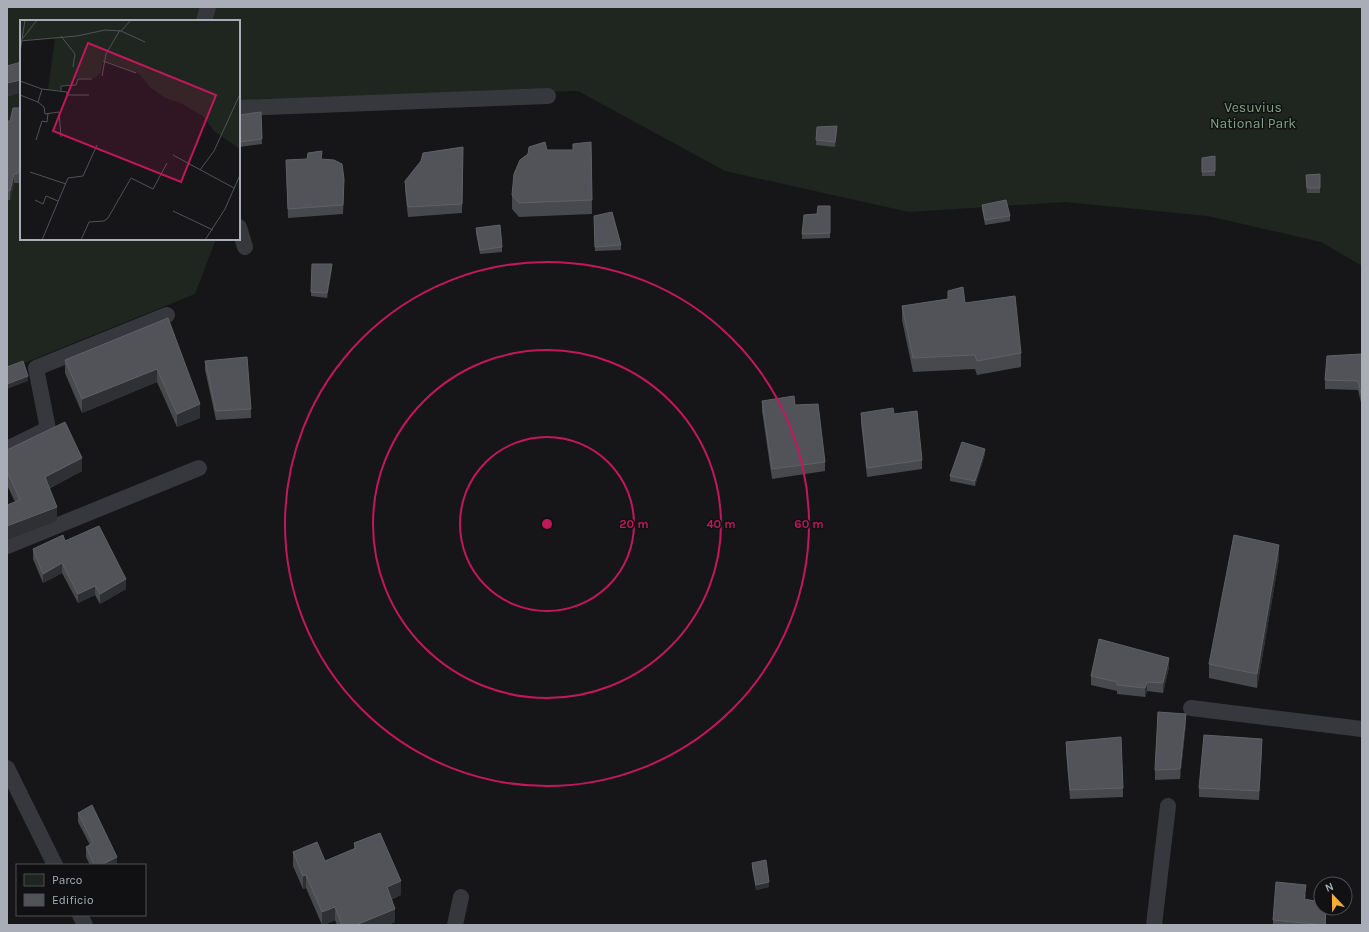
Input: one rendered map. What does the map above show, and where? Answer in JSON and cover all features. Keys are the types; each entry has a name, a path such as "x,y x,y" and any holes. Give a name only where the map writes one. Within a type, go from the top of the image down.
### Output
{"lane":[{"path":"204,20 208,7"},
{"path":"240,108 548,96"},
{"path":"240,230 245,247"},
{"path":"7,449 48,429 36,368 167,315"},
{"path":"7,546 199,468"},
{"path":"1191,708 1362,729"},
{"path":"7,768 55,864"},
{"path":"1154,925 1168,806"},
{"path":"455,925 461,897"},
{"path":"80,916 85,925"}],"green space":[{"name":"Vesuvius National Park","path":"7,7 1362,7 1362,266 1321,242 1208,216 1065,202 909,212 725,171 578,91 240,101 240,20 20,20 20,240 216,240 195,294 7,370"}],"building":[{"path":"20,62 20,80 7,83 7,66"},
{"path":"13,108 20,108 19,173 14,174 10,191 7,191 7,121 10,121"},
{"path":"261,112 262,139 240,142 240,115"},
{"path":"837,126 835,142 816,140 817,127"},
{"path":"545,142 547,150 573,150 573,144 591,142 592,200 519,203 512,195 514,174 520,160 528,154 529,147"},
{"path":"463,147 462,204 408,207 405,181 421,161 423,153"},
{"path":"322,151 321,159 334,160 342,164 344,179 343,205 288,209 286,160 307,159 308,153"},
{"path":"1215,156 1215,171 1202,172 1202,158"},
{"path":"1320,174 1320,188 1307,188 1306,175"},
{"path":"1006,200 1010,216 985,220 982,205"},
{"path":"818,206 830,206 830,233 802,234 804,215 817,214"},
{"path":"612,212 621,245 595,247 594,216"},
{"path":"500,225 502,247 480,250 476,228"},
{"path":"312,264 332,264 327,293 311,292"},
{"path":"963,287 965,303 1015,296 1021,353 977,361 975,355 913,358 902,306 948,299 948,291"},
{"path":"168,318 200,404 177,414 157,369 82,399 65,360"},
{"path":"1361,354 1362,398 1358,381 1325,380 1327,356"},
{"path":"247,357 251,409 216,411 205,361"},
{"path":"23,361 28,376 7,384 7,367"},
{"path":"794,396 795,405 818,404 825,462 772,469 762,401"},
{"path":"893,408 894,414 917,411 922,460 867,468 861,413"},
{"path":"65,422 82,458 45,477 57,507 7,526 7,505 20,500 7,471 7,450"},
{"path":"962,442 985,449 975,481 950,476"},
{"path":"99,526 126,579 100,594 95,586 78,594 62,563 43,574 33,549 63,535 65,541"},
{"path":"1234,535 1279,545 1257,674 1209,664"},
{"path":"1099,639 1169,658 1163,683 1147,682 1145,688 1117,685 1117,682 1091,676"},
{"path":"1158,712 1186,714 1180,769 1155,770"},
{"path":"1204,735 1262,739 1259,791 1199,788"},
{"path":"1121,737 1123,788 1070,790 1066,742"},
{"path":"92,805 117,857 103,864 94,864 86,847 93,843 78,813"},
{"path":"380,833 401,881 387,887 395,909 356,925 342,925 335,907 322,912 306,875 303,876 293,852 317,842 325,861 356,848 354,843"},
{"path":"766,860 769,882 756,885 752,863"},
{"path":"1276,882 1306,885 1304,899 1313,901 1313,916 1326,916 1325,925 1273,920"}]}
